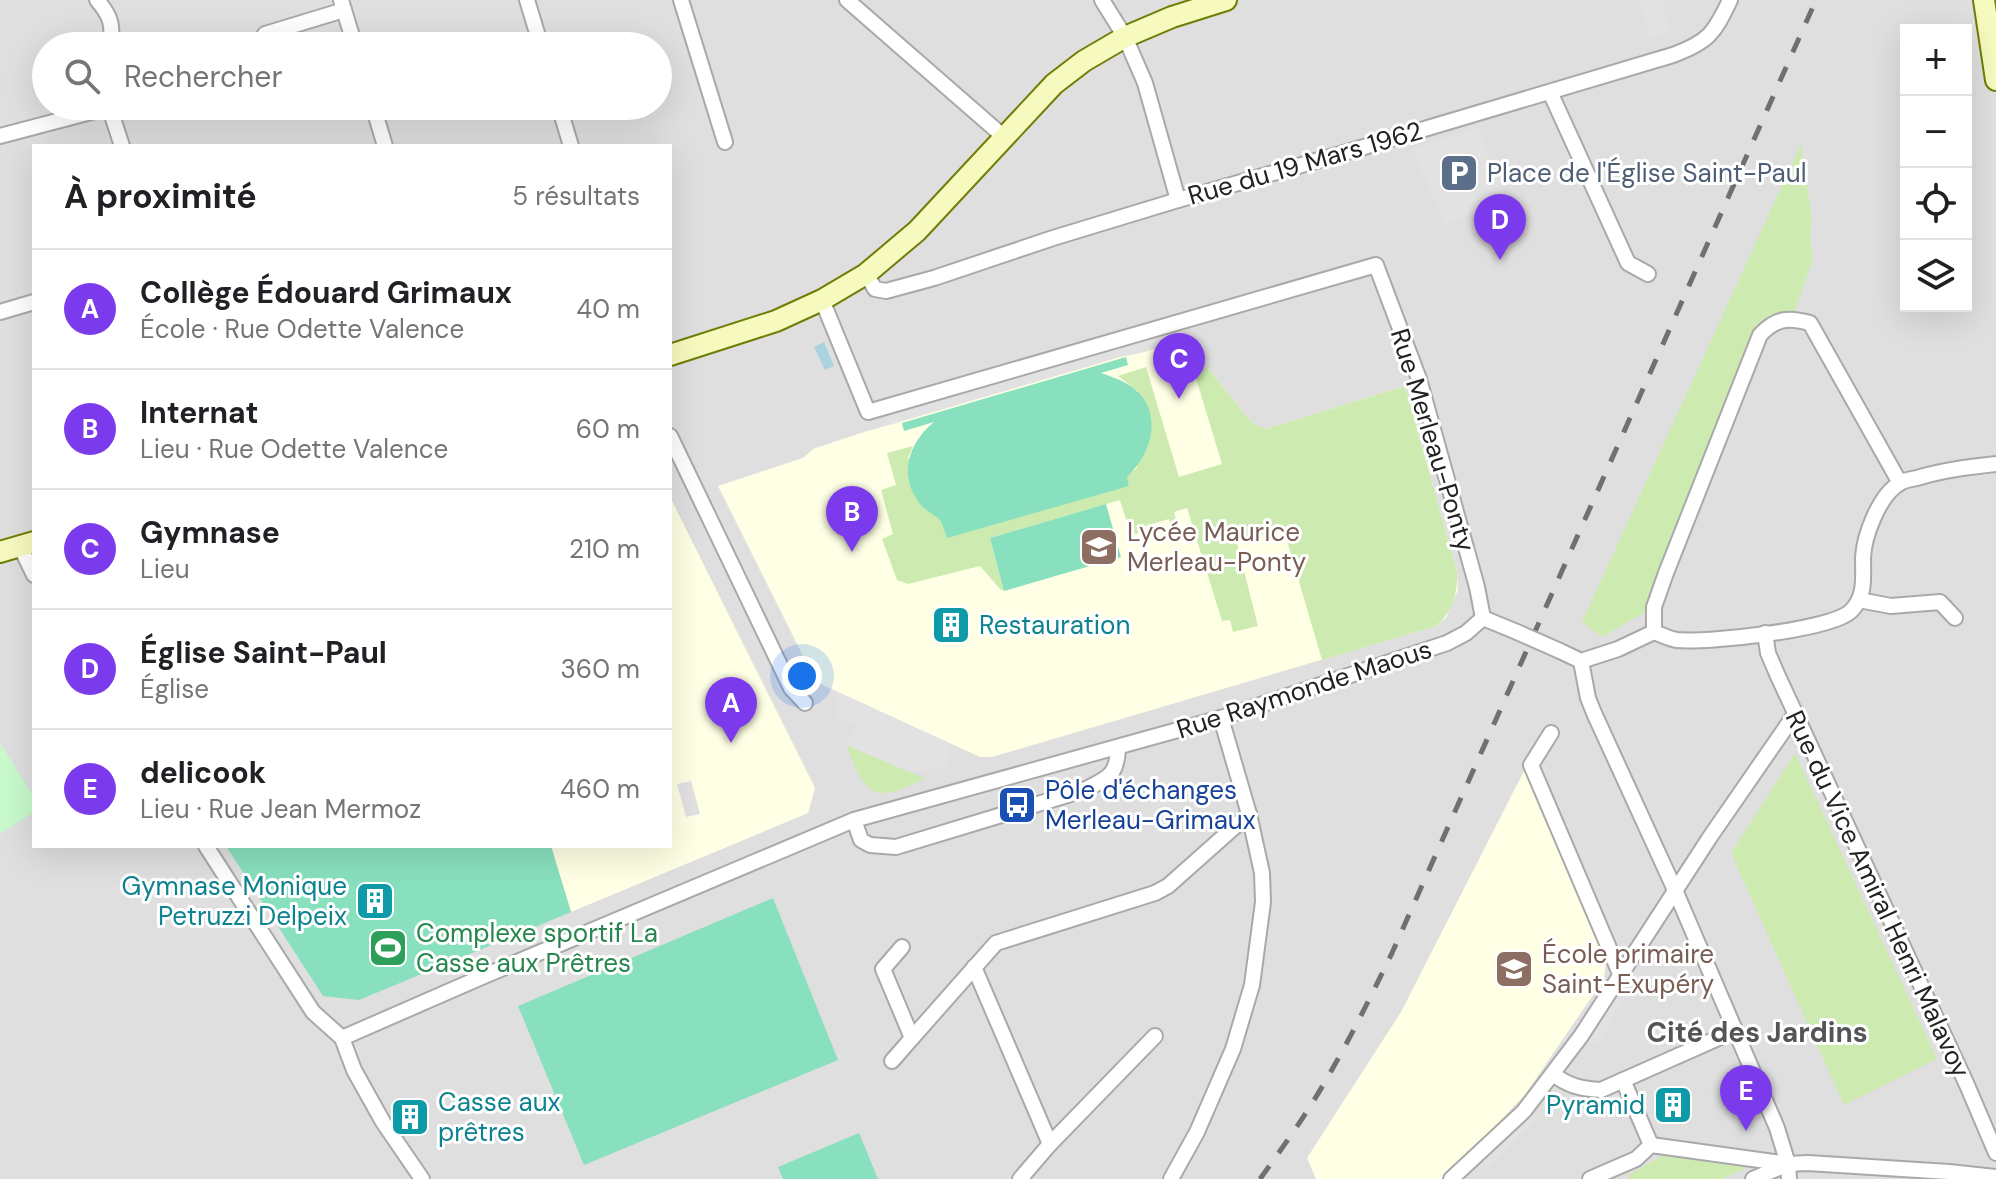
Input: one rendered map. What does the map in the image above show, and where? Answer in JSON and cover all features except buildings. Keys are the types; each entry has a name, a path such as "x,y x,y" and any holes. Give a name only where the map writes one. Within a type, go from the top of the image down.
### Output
{"street":[{"path":"97,0 110,17 112,32"},
{"path":"527,0 537,32"},
{"path":"681,0 725,142"},
{"path":"847,0 1004,137"},
{"path":"1102,0 1125,37 1145,83 1178,200"},
{"path":"672,354 776,321 822,300 866,274 917,231 1054,84 1084,61 1125,37 1172,17 1226,0"},
{"name":"Rue du 19 Mars 1962","path":"866,274 875,289 886,291 934,278 1178,200 1692,48 1709,37 1730,0"},
{"path":"1984,0 1996,80"},
{"path":"270,32 343,5 351,32"},
{"path":"1550,92 1628,263 1648,274"},
{"path":"0,136 61,120"},
{"path":"114,120 121,144"},
{"path":"377,120 384,144"},
{"path":"563,120 570,144"},
{"name":"Rue Merleau-Ponty","path":"822,300 868,412 1376,265 1419,379 1483,618"},
{"path":"0,312 32,303"},
{"path":"1654,632 1654,607 1666,573 1760,335 1771,323 1793,318 1810,323 1900,483"},
{"path":"672,440 791,688 805,703"},
{"path":"1483,618 1581,661 1618,649 1654,632 1672,640 1695,641 1833,621 1850,612 1859,600 1864,584 1863,555 1870,524 1884,498 1900,483 1942,471 1996,464"},
{"path":"18,547 32,572"},
{"path":"1859,600 1891,606 1940,602 1955,618"},
{"name":"Rue Raymonde Maous","path":"342,1038 854,820 1221,718 1447,643 1466,633 1483,618"},
{"name":"Rue du Vice Amiral Henri Malavoy","path":"1765,633 1768,653 1795,714 1996,1153"},
{"path":"1581,661 1594,713 1675,890 1777,1128 1789,1172"},
{"path":"1451,1179 1524,1111 1553,1074 1795,714"},
{"path":"1171,1179 1216,1091 1233,1049 1252,985 1263,902 1262,873 1249,814 1221,718"},
{"path":"1551,733 1531,765 1621,976"},
{"path":"854,820 861,840 870,845 896,847 1084,790 1106,780 1117,766 1118,748"},
{"path":"892,1061 992,946 1002,939 1140,899 1168,886 1249,814"},
{"path":"207,848 313,1012 342,1038 354,1070 383,1122 422,1179"},
{"path":"902,947 883,969 912,1038"},
{"path":"974,967 1050,1144"},
{"path":"1553,1074 1580,1089 1601,1090 1734,1031"},
{"path":"1020,1179 1155,1036"},
{"path":"1623,1080 1651,1145"},
{"path":"1651,1145 1789,1172"},
{"path":"1590,1179 1636,1159 1651,1145"},
{"path":"1753,1179 1789,1172 1808,1163 1996,1177"}],"shaded area":[{"path":"0,0 1996,0 1996,1179 0,1179"},
{"path":"1640,0 1662,0 1671,32 1650,38"},
{"name":"Place de l'Église Saint-Paul","path":"1478,128 1505,198 1445,224 1412,148"},
{"path":"1178,323 1184,339 886,426 881,408"},
{"name":"Lycée Maurice Merleau-Ponty","path":"1184,339 1251,422 1266,429 1405,386 1457,572 1458,590 1446,618 1436,626 992,757 980,757 823,685 813,676 718,486 803,458 813,449 861,433"},
{"path":"672,501 815,788 808,813 571,912 552,848 672,848"},
{"path":"836,692 949,743 948,767 910,772 846,745 855,725 836,716"},
{"name":"École primaire Saint-Exupéry","path":"1524,771 1606,960 1604,979 1524,1096 1444,1179 1316,1179 1307,1158 1401,1012"},
{"path":"691,781 700,814 686,817 677,784"},
{"path":"1631,958 1643,970 1596,1046 1581,1036"},
{"path":"1529,1105 1536,1120 1485,1171 1471,1160"}],"green space":[{"path":"1801,144 1812,219 1810,237 1813,258 1793,318 1771,323 1654,607 1602,637 1582,622"},
{"path":"1184,339 1251,422 1266,429 1405,386 1457,572 1453,602 1447,615 1436,626 1322,660 1283,527 1237,543 1258,626 1233,632 1230,620 1222,621 1187,508 1174,512 1177,523 1171,525 1169,519 1145,526 1146,531 1131,535 1120,500 990,538 1004,591 980,566 908,584 897,580 882,539 893,534 881,490 896,485 887,453 913,446 908,458 1129,485 1126,477 1137,468 1138,391 1118,376 1146,367 1179,477 1222,464"},
{"path":"1126,357 1128,365 1101,373 1135,389 1150,414 1152,425 1147,448 1127,477 1129,486 947,538 940,520 922,506 909,482 912,450 934,422 904,431 902,423"},
{"path":"1106,504 1121,557 1004,591 990,538"},
{"path":"0,743 32,794 32,813 0,834"},
{"path":"846,745 923,780 893,792 877,792 864,783"},
{"path":"1795,753 1937,1059 1844,1105 1731,853"},
{"name":"Complexe sportif La Casse aux Prêtres","path":"227,848 552,848 571,912 359,1000 323,996"},
{"path":"773,898 838,1060 584,1165 518,1006"},
{"path":"859,1133 878,1179 783,1179 778,1167"},
{"path":"1665,1154 1749,1167 1721,1179 1629,1179 1629,1175"}],"water":[{"path":"824,342 834,366 825,370 814,347"}],"railway":[{"path":"1260,1179 1326,1080 1392,953 1816,0"}],"place":[{"name":"Place de l'Église Saint-Paul","path":"1459,173"},
{"name":"Église Saint-Paul","path":"1500,260"},
{"name":"Gymnase","path":"1179,399"},
{"name":"Lycée Maurice Merleau-Ponty","path":"1099,547"},
{"name":"Internat","path":"852,552"},
{"name":"Restauration","path":"951,625"},
{"name":"Collège Édouard Grimaux","path":"731,743"},
{"name":"Pôle d'échanges Merleau-Grimaux","path":"1017,805"},
{"name":"Gymnase Monique Petruzzi Delpeix","path":"375,901"},
{"name":"Complexe sportif La Casse aux Prêtres","path":"388,948"},
{"name":"École primaire Saint-Exupéry","path":"1514,969"},
{"name":"Pyramid","path":"1673,1105"},
{"name":"Casse aux prêtres","path":"410,1117"},
{"name":"delicook","path":"1746,1131"}],"district":[{"name":"Cité des Jardins","path":"1757,1032"}]}
